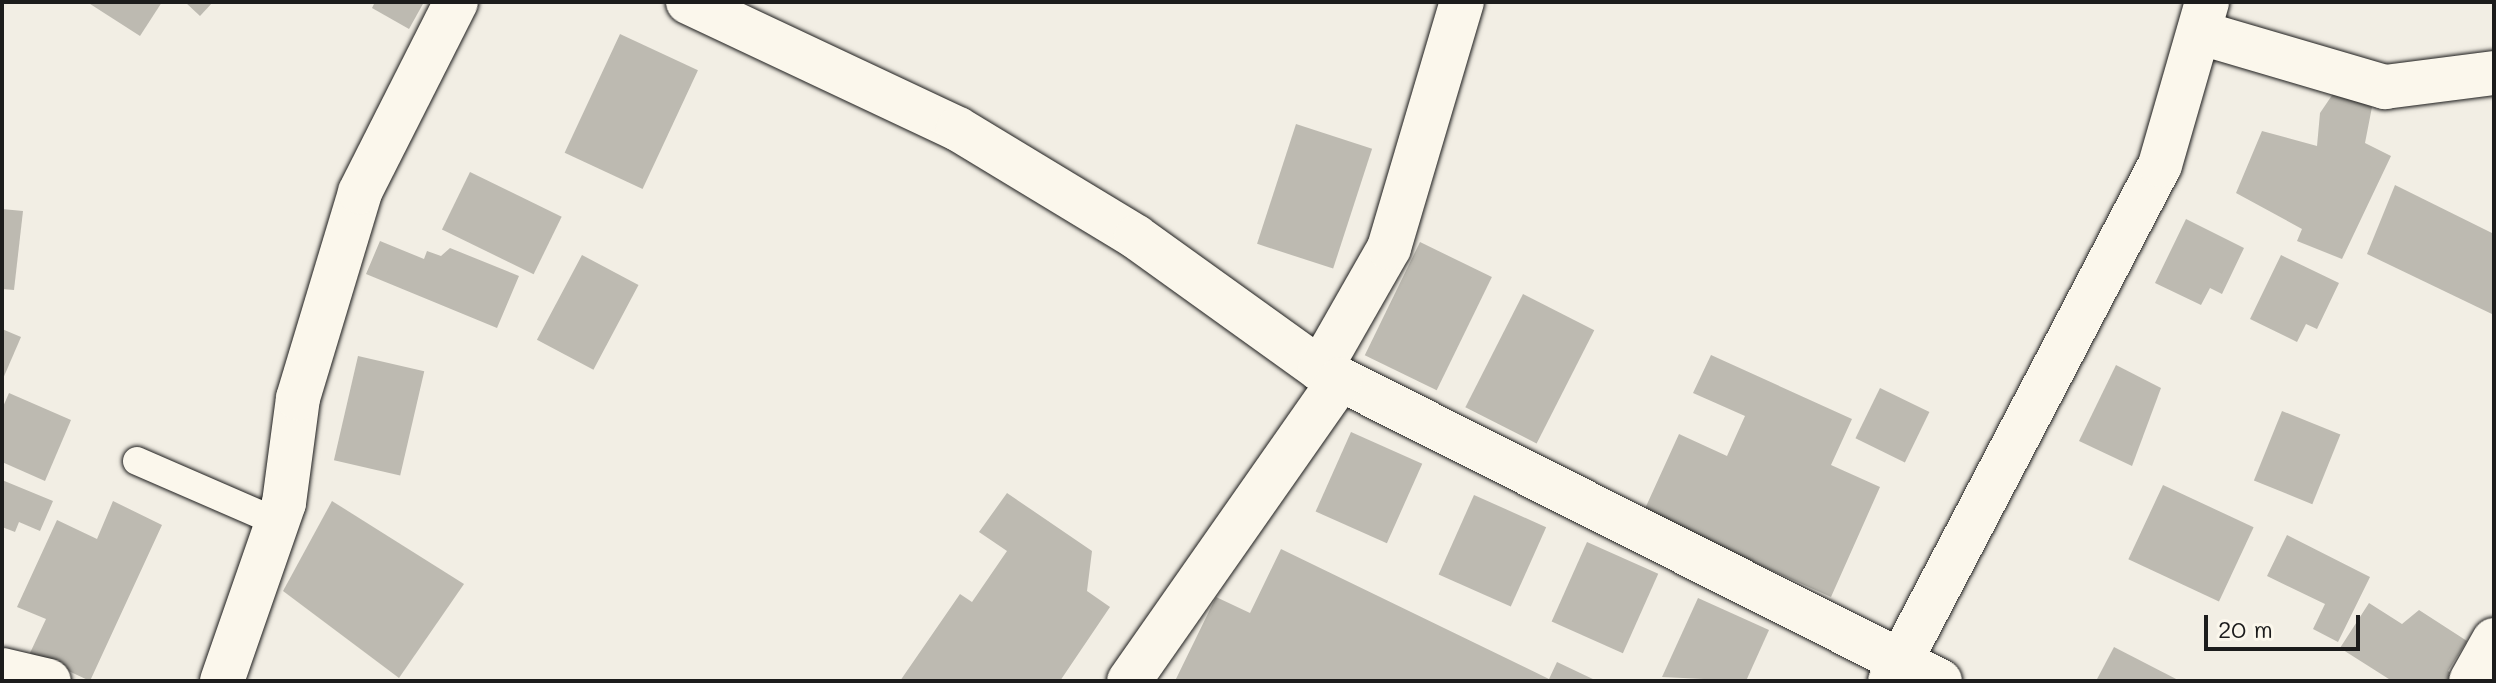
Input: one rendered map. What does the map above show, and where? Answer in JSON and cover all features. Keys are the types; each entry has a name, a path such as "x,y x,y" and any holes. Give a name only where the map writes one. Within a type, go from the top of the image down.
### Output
{"street":[{"path":"222,681 277,522 298,398 360,192 456,2"},
{"path":"688,2 958,129 1136,237 1330,375 1896,670 1940,681"},
{"path":"1129,681 1330,375 1389,248 1462,2"},
{"path":"1896,670 2160,165 2204,18 2385,87 2494,73"},
{"path":"2471,681 2494,640"},
{"path":"2,670 49,681"}],"lane":[{"path":"137,461 277,522"}],"building":[{"path":"87,2 162,2 140,36"},
{"path":"185,2 213,2 200,16"},
{"path":"375,2 424,2 409,29 372,8"},
{"path":"620,34 698,70 643,189 565,153"},
{"path":"2337,88 2372,107 2365,143 2391,156 2342,259 2297,241 2302,229 2236,193 2262,131 2317,146 2320,113"},
{"path":"1296,124 1372,149 1333,269 1257,244"},
{"path":"470,172 562,217 534,274 442,230"},
{"path":"2395,185 2494,234 2494,315 2367,254"},
{"path":"2,209 23,211 14,290 2,289"},
{"path":"2186,219 2244,248 2222,294 2210,288 2201,305 2155,283"},
{"path":"380,241 424,259 427,251 441,256 450,248 519,276 497,328 366,274"},
{"path":"1420,242 1492,277 1437,390 1365,355"},
{"path":"582,255 639,285 593,370 537,340"},
{"path":"2281,255 2339,283 2317,329 2306,324 2297,342 2250,319"},
{"path":"1523,294 1594,330 1537,443 1465,407"},
{"path":"2,329 21,337 2,381"},
{"path":"1711,355 1852,419 1831,465 1880,487 1831,597 1643,513 1679,434 1727,456 1745,416 1693,393"},
{"path":"358,356 424,371 400,476 334,460"},
{"path":"2116,365 2161,388 2132,466 2079,441"},
{"path":"1880,388 1929,412 1905,462 1855,438"},
{"path":"9,393 71,420 45,481 2,462 2,409"},
{"path":"2282,411 2340,435 2312,504 2254,481"},
{"path":"1351,432 1422,464 1387,543 1316,511"},
{"path":"2,480 53,501 40,531 19,522 15,532 2,527"},
{"path":"2163,485 2254,527 2219,602 2128,559"},
{"path":"1007,493 1092,551 1087,591 1110,607 1060,681 900,681 960,594 972,602 1007,551 979,532"},
{"path":"1474,495 1546,527 1511,607 1439,574"},
{"path":"113,501 162,525 90,681 30,653 46,619 17,607 57,520 97,539"},
{"path":"332,501 464,584 399,678 283,591"},
{"path":"2287,535 2370,577 2338,642 2313,629 2325,604 2267,576"},
{"path":"1587,542 1658,574 1623,653 1552,621"},
{"path":"1281,549 1549,679 1557,662 1597,681 1175,681 1216,597 1250,613"},
{"path":"1698,598 1769,630 1746,681 1662,677"},
{"path":"2369,603 2402,624 2419,610 2467,641 2448,671 2463,681 2392,681 2340,648"},
{"path":"2114,647 2180,681 2096,681"}]}
